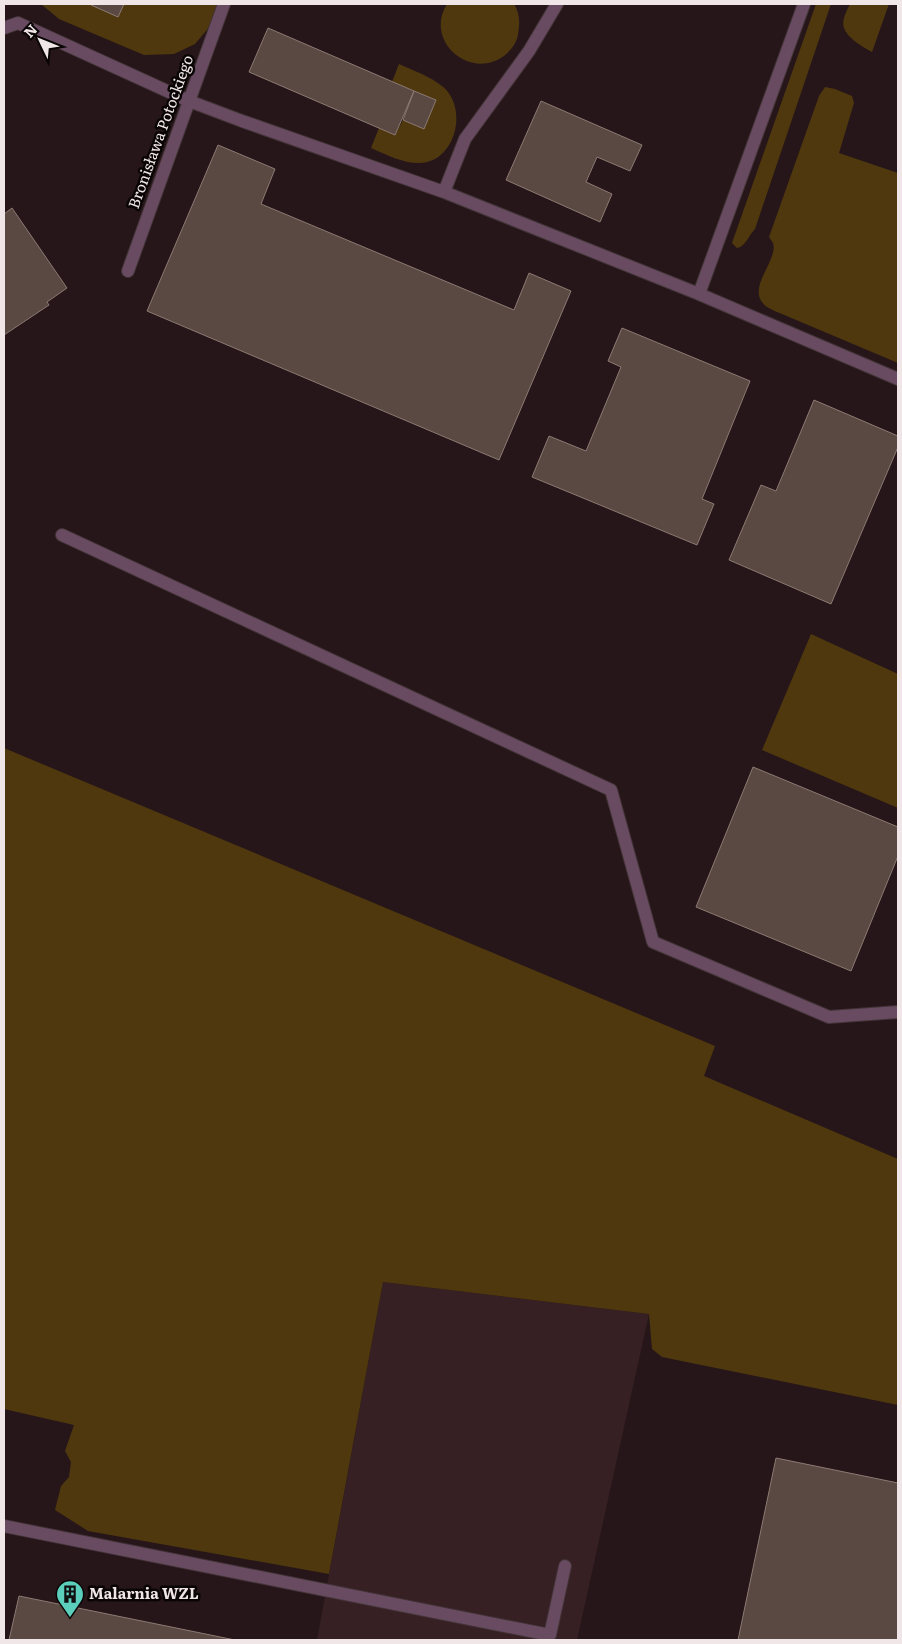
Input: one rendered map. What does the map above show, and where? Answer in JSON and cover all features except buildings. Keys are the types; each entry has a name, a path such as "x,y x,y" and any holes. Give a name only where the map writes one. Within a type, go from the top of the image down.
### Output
{"lane":[{"name":"Bronisława Potockiego","path":"128,272 224,4"},
{"path":"444,192 465,139 529,51 557,4"},
{"path":"699,294 804,4"},
{"path":"4,28 18,23 189,101 444,192 699,294 898,379"},
{"path":"62,535 612,790 653,942 829,1017 898,1012"},
{"path":"4,1526 550,1635 564,1566"}],"shaded area":[{"path":"41,4 218,4 211,25 195,44 174,54 144,55 59,19"},
{"path":"447,4 514,4 519,22 515,43 504,56 491,62 477,63 465,60 454,53 446,43 441,31 441,18"},
{"path":"816,4 831,4 755,229 745,243 737,248 732,243"},
{"path":"850,4 889,4 872,52 852,39 844,28 844,19"},
{"path":"399,64 444,87 454,102 456,125 453,137 448,147 430,161 419,163 407,162 371,148 379,128 395,135 403,120 424,129 436,100 392,82"},
{"path":"825,87 852,96 854,103 839,153 898,173 898,363 775,311 767,307 761,300 760,284 773,250 773,243 769,237 819,96"},
{"path":"811,634 898,674 898,808 762,750"},
{"path":"4,748 715,1046 704,1076 898,1159 898,1405 662,1357 652,1349 649,1314 383,1282 329,1574 88,1531 55,1510 61,1486 69,1477 71,1462 65,1451 74,1425 4,1409"},
{"path":"383,1282 649,1314 577,1640 317,1640"}],"place":[{"name":"Malarnia WZL","path":"70,1618"}]}
